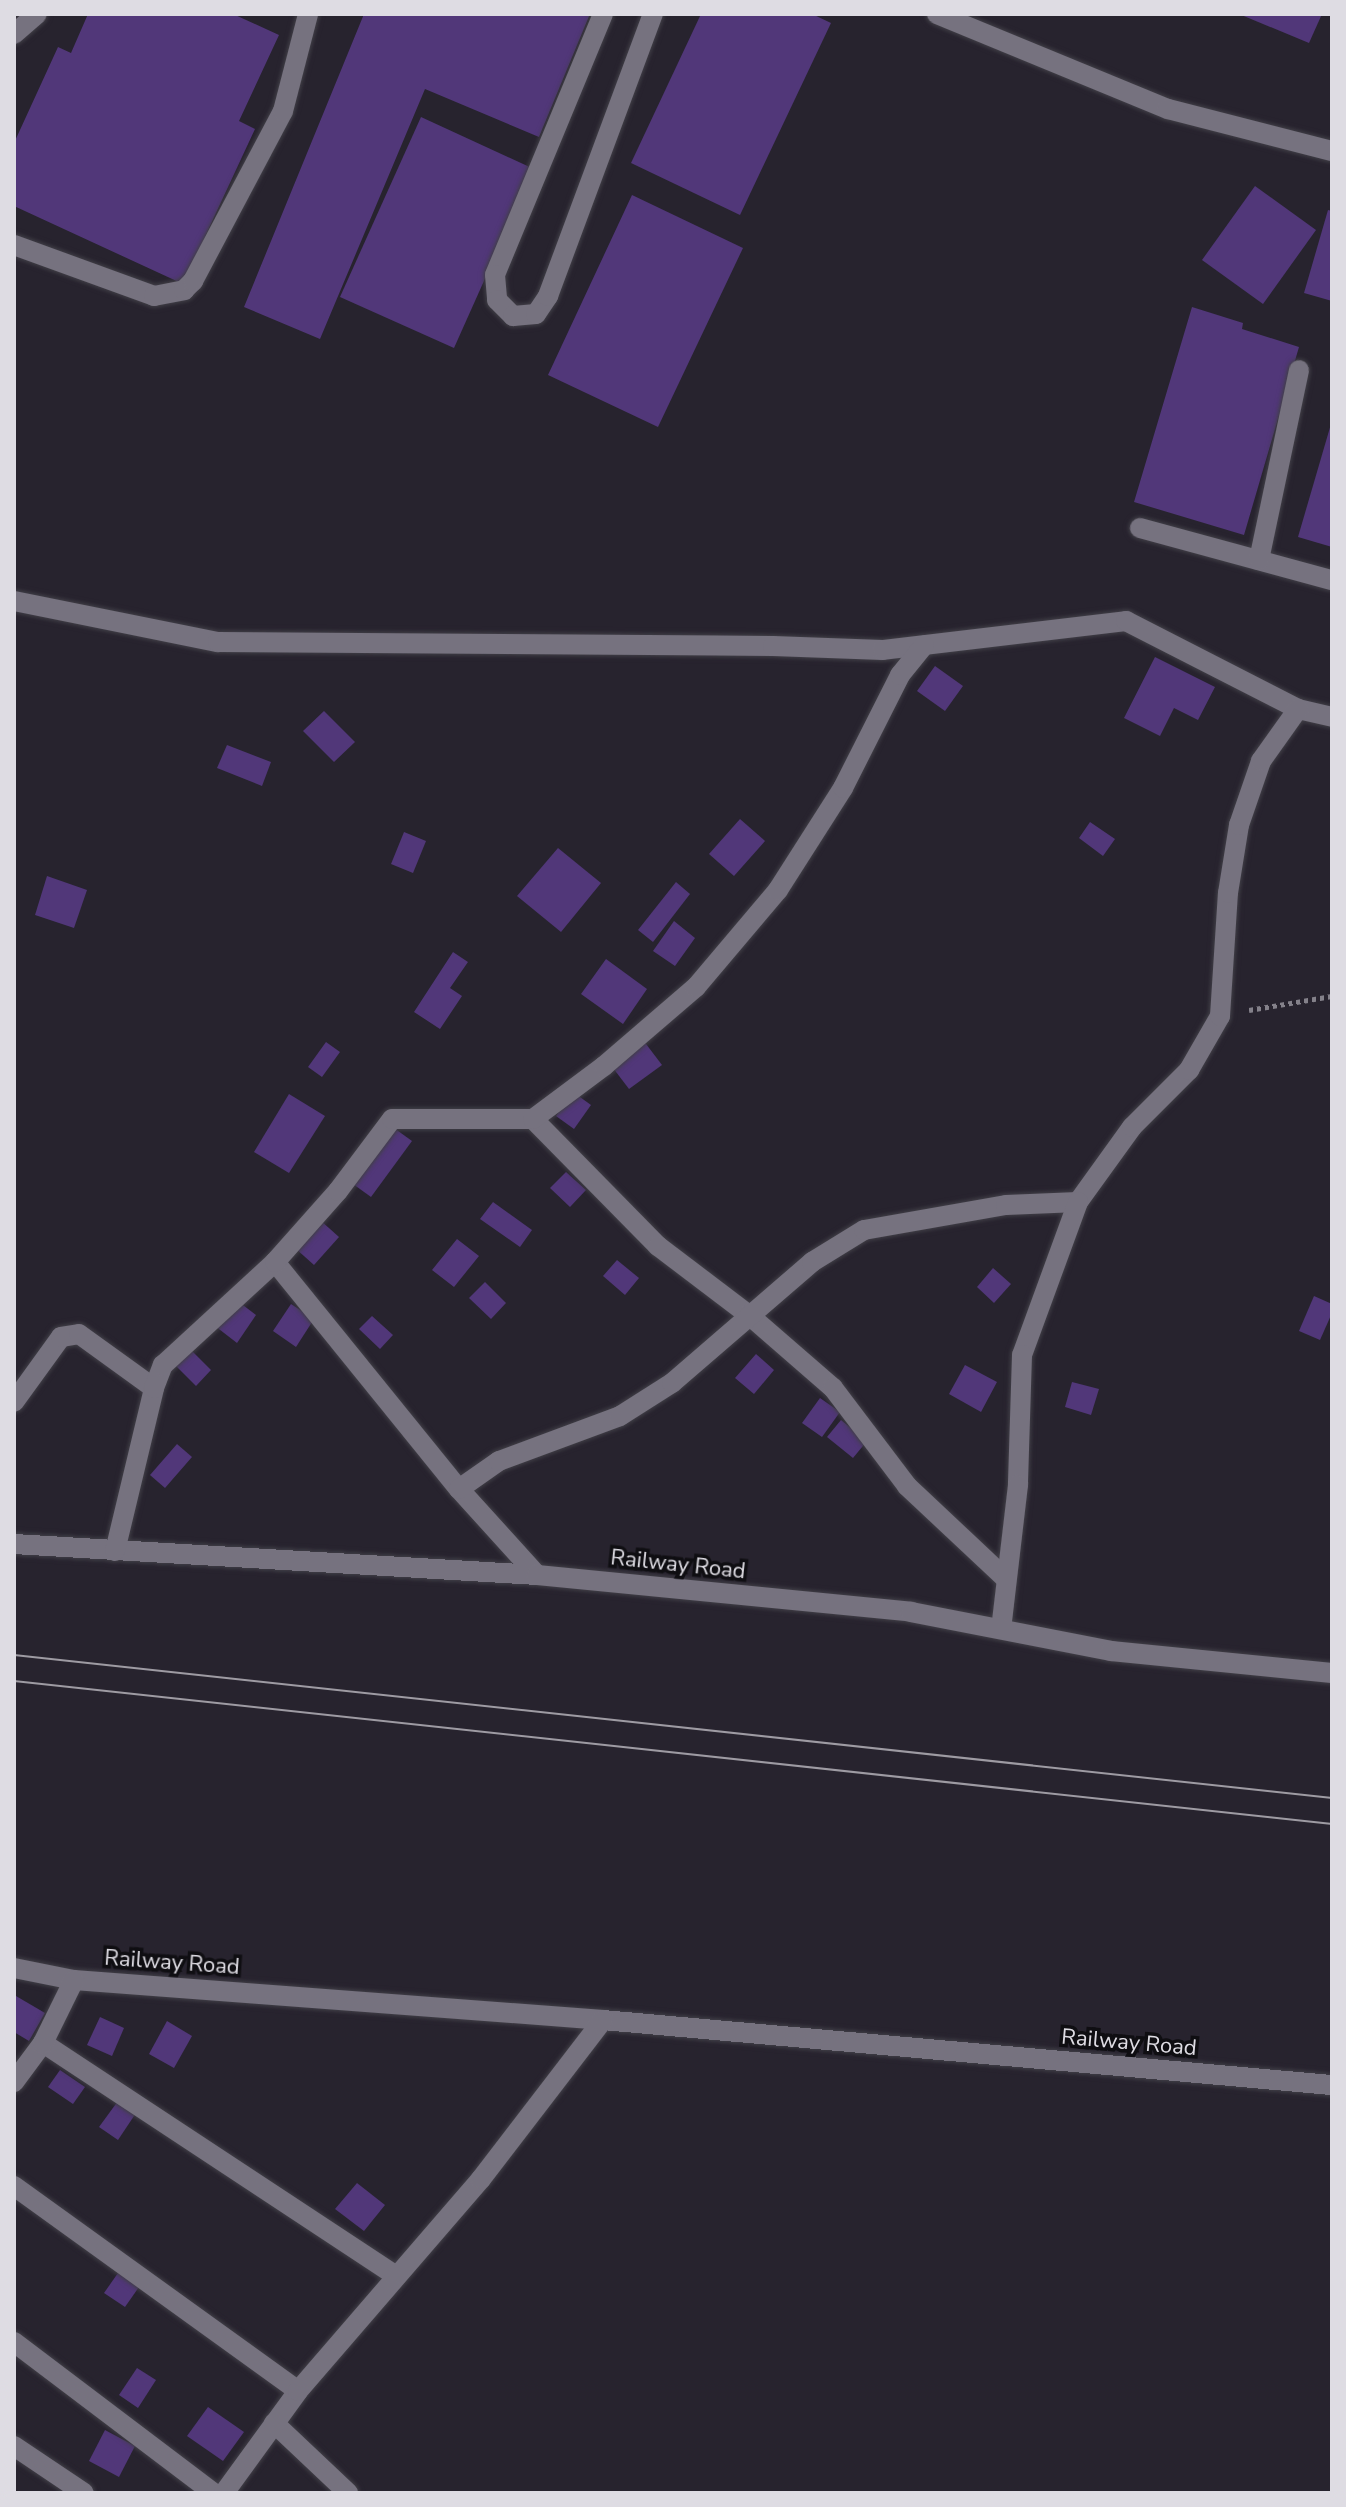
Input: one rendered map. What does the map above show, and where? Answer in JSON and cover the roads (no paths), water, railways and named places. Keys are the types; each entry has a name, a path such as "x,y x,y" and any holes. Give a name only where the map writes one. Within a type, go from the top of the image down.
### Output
{"street":[{"path":"14,34 37,14"},
{"path":"14,245 154,296 184,290 193,281 283,111 308,14"},
{"path":"603,14 495,275 497,300 513,316 536,314 548,296 653,14"},
{"path":"937,14 1168,109 1332,151"},
{"path":"1259,560 1299,370"},
{"path":"1140,528 1332,580"},
{"path":"14,601 218,642 773,646 883,650 1126,621 1298,709 1332,717"},
{"path":"115,1551 154,1388 163,1365 275,1262 338,1191 392,1119 533,1119 604,1066 696,987 778,890 843,788 900,675 924,645"},
{"path":"1001,1629 1018,1485 1022,1355 1078,1202 1132,1127 1189,1070 1220,1016 1228,893 1239,825 1261,761 1298,709"},
{"path":"533,1119 658,1246 749,1315 833,1388 907,1486 1005,1578"},
{"path":"459,1489 499,1461 620,1416 672,1383 812,1262 864,1230 1006,1205 1078,1202"},
{"path":"275,1262 459,1489 537,1575"},
{"path":"14,1402 61,1337 79,1334 154,1388"},
{"name":"Railway Road","path":"14,1544 537,1575 911,1612 1111,1651 1332,1673"},
{"name":"Railway Road","path":"14,1968 74,1980 603,2020 1332,2085"},
{"path":"14,2082 43,2043 74,1980"},
{"path":"224,2493 298,2391 481,2179 603,2020"},
{"path":"43,2043 395,2275"},
{"path":"14,2186 298,2391"},
{"path":"14,2342 214,2493"},
{"path":"274,2423 348,2493"},
{"path":"14,2446 84,2493"}],"tram line":[{"path":"14,1655 1332,1798"},
{"path":"14,1681 1332,1824"}]}
